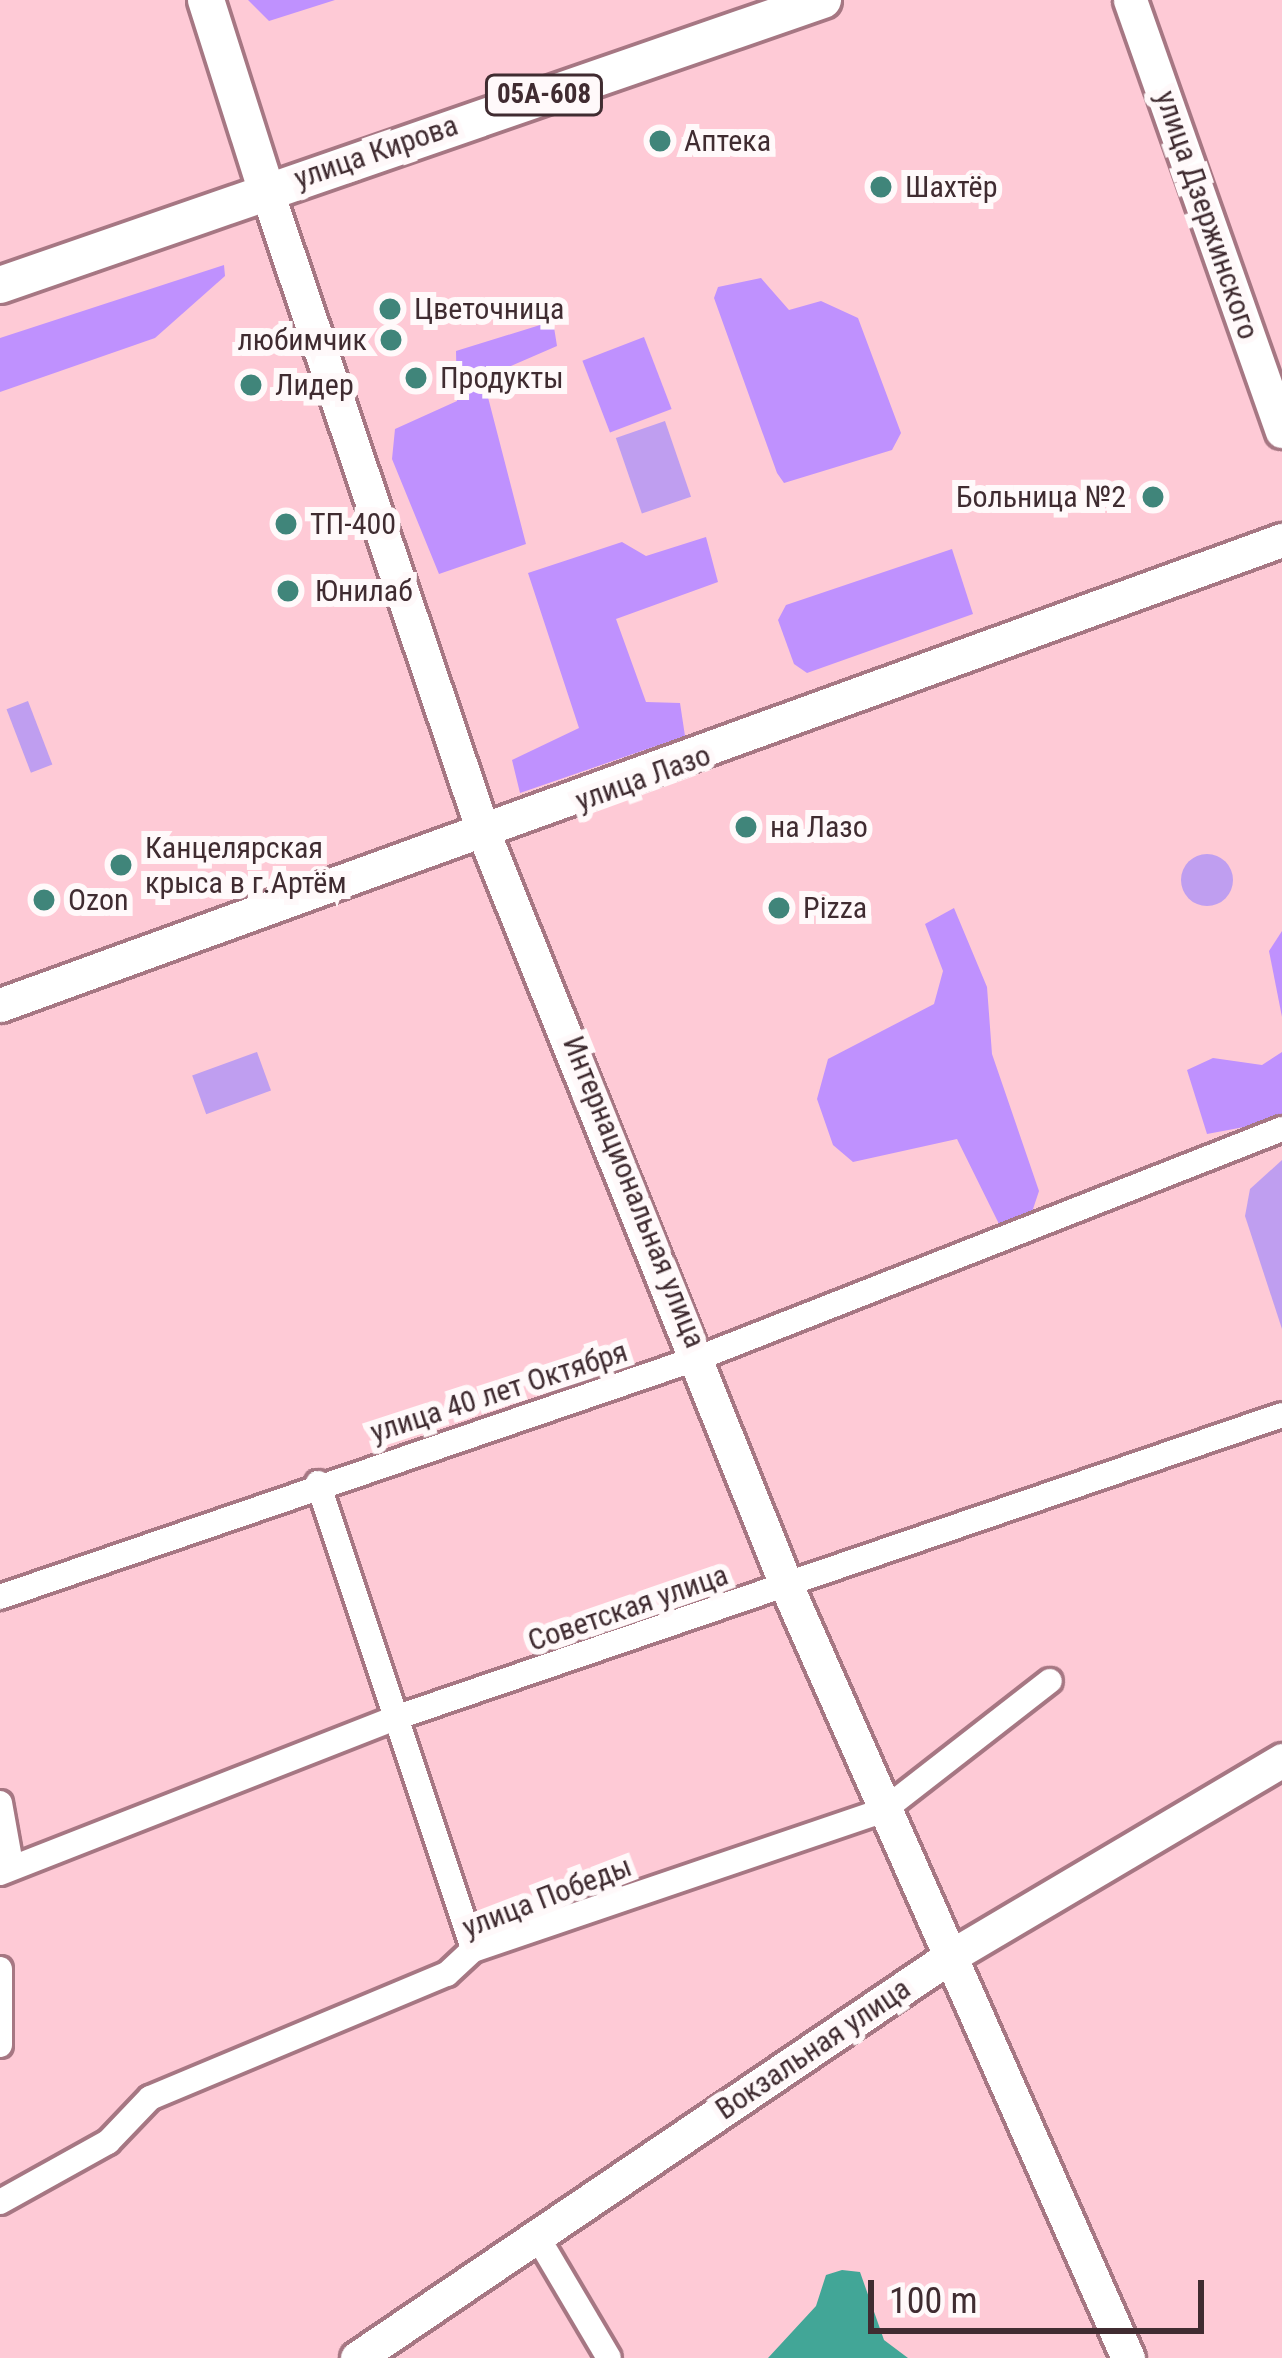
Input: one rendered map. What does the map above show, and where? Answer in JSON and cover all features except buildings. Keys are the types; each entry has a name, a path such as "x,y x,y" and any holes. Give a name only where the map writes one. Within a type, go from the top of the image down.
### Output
{"main road":[{"name":"Интернациональная улица","path":"206,0 484,835 701,1357 787,1586 946,1959 1128,2358"},
{"name":"улица Кирова","path":"0,285 266,189 823,0"},
{"name":"улица Дзержинского","path":"1130,0 1282,431"},
{"name":"улица Лазо","path":"0,1005 484,835 1282,540"},
{"name":"Вокзальная улица","path":"357,2358 946,1959 1282,1760"}],"street":[{"name":"улица 40 лет Октября","path":"0,1597 318,1483 701,1357 1282,1130"},
{"name":"Советская улица","path":"5,1868 398,1717 1282,1415"},
{"path":"318,1483 473,1949"},
{"name":"улица Победы","path":"0,2202 109,2142 150,2098 447,1974 473,1949 884,1810 1050,1681"},
{"path":"0,1803 5,1868"},
{"path":"0,1970 0,2045"},
{"path":"538,2238 609,2358"}],"shaded area":[{"path":"248,0 335,0 269,21"},
{"path":"224,265 225,276 155,338 0,392 0,338"},
{"path":"761,278 789,310 821,301 858,318 901,433 892,450 784,483 714,298 718,287"},
{"path":"553,321 557,346 483,378 526,544 439,574 392,459 395,429 457,401 456,351"},
{"path":"644,337 672,409 610,433 582,361"},
{"path":"665,421 691,497 642,514 616,438"},
{"path":"706,537 718,582 616,619 646,702 680,703 685,736 520,793 512,760 579,728 528,573 622,542 646,556"},
{"path":"952,549 973,614 807,673 794,664 778,620 786,605"},
{"path":"28,701 52,764 31,773 7,709"},
{"path":"1207,854 1225,862 1233,880 1225,898 1207,906 1189,898 1181,880 1189,862"},
{"path":"954,908 987,987 992,1054 1039,1191 1032,1212 999,1224 957,1139 853,1162 833,1145 817,1099 828,1059 934,1004 943,971 925,924"},
{"path":"1282,931 1282,1017 1269,951"},
{"path":"257,1052 271,1091 206,1114 192,1076"},
{"path":"1282,1052 1282,1120 1207,1134 1187,1070 1213,1058 1262,1065"},
{"path":"1282,1160 1282,1329 1245,1216 1250,1189"},
{"path":"860,2272 884,2340 908,2358 768,2358 816,2306 826,2275"}],"place":[{"name":"Аптека","path":"660,141"},
{"name":"Шахтёр","path":"881,187"},
{"name":"Цветочница","path":"390,309"},
{"name":"любимчик","path":"391,340"},
{"name":"Продукты","path":"416,378"},
{"name":"Лидер","path":"251,385"},
{"name":"Больница №2","path":"1153,497"},
{"name":"ТП-400","path":"286,524"},
{"name":"Юнилаб","path":"288,591"},
{"name":"на Лазо","path":"746,827"},
{"name":"Канцелярская крыса в г.Артём","path":"121,865"},
{"name":"Ozon","path":"44,900"},
{"name":"Pizza","path":"779,908"}]}
